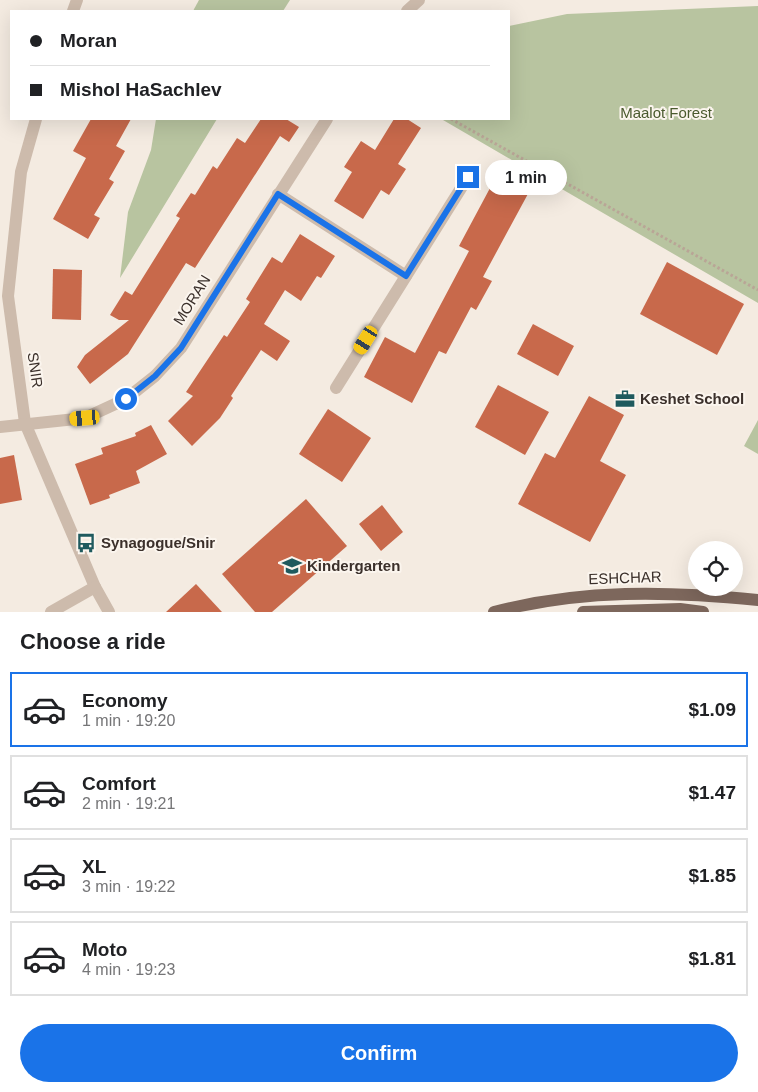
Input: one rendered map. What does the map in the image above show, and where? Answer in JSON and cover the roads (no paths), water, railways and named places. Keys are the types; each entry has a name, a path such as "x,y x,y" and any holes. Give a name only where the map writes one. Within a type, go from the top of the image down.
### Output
{"main road":[{"name":"ESHCHAR","path":"494,612 561,597 604,594 665,593 758,600"},
{"name":"ESHCHAR","path":"583,612 680,609 703,612"}],"street":[{"path":"408,10 419,0"},
{"name":"SNIR","path":"36,120 20,172 8,296 25,423 95,587 108,612"},
{"name":"MORAN","path":"0,427 85,418 126,399 155,376 181,348 326,120"},
{"path":"336,388 468,177"},
{"path":"278,194 406,276"},
{"path":"52,612 95,587"}],"place":[{"name":"Keshet School","path":"625,399"},
{"name":"Synagogue/Snir","path":"86,543"},
{"name":"Kindergarten","path":"292,566"}],"park label":[{"name":"Maalot Forest","path":"666,113"}]}
